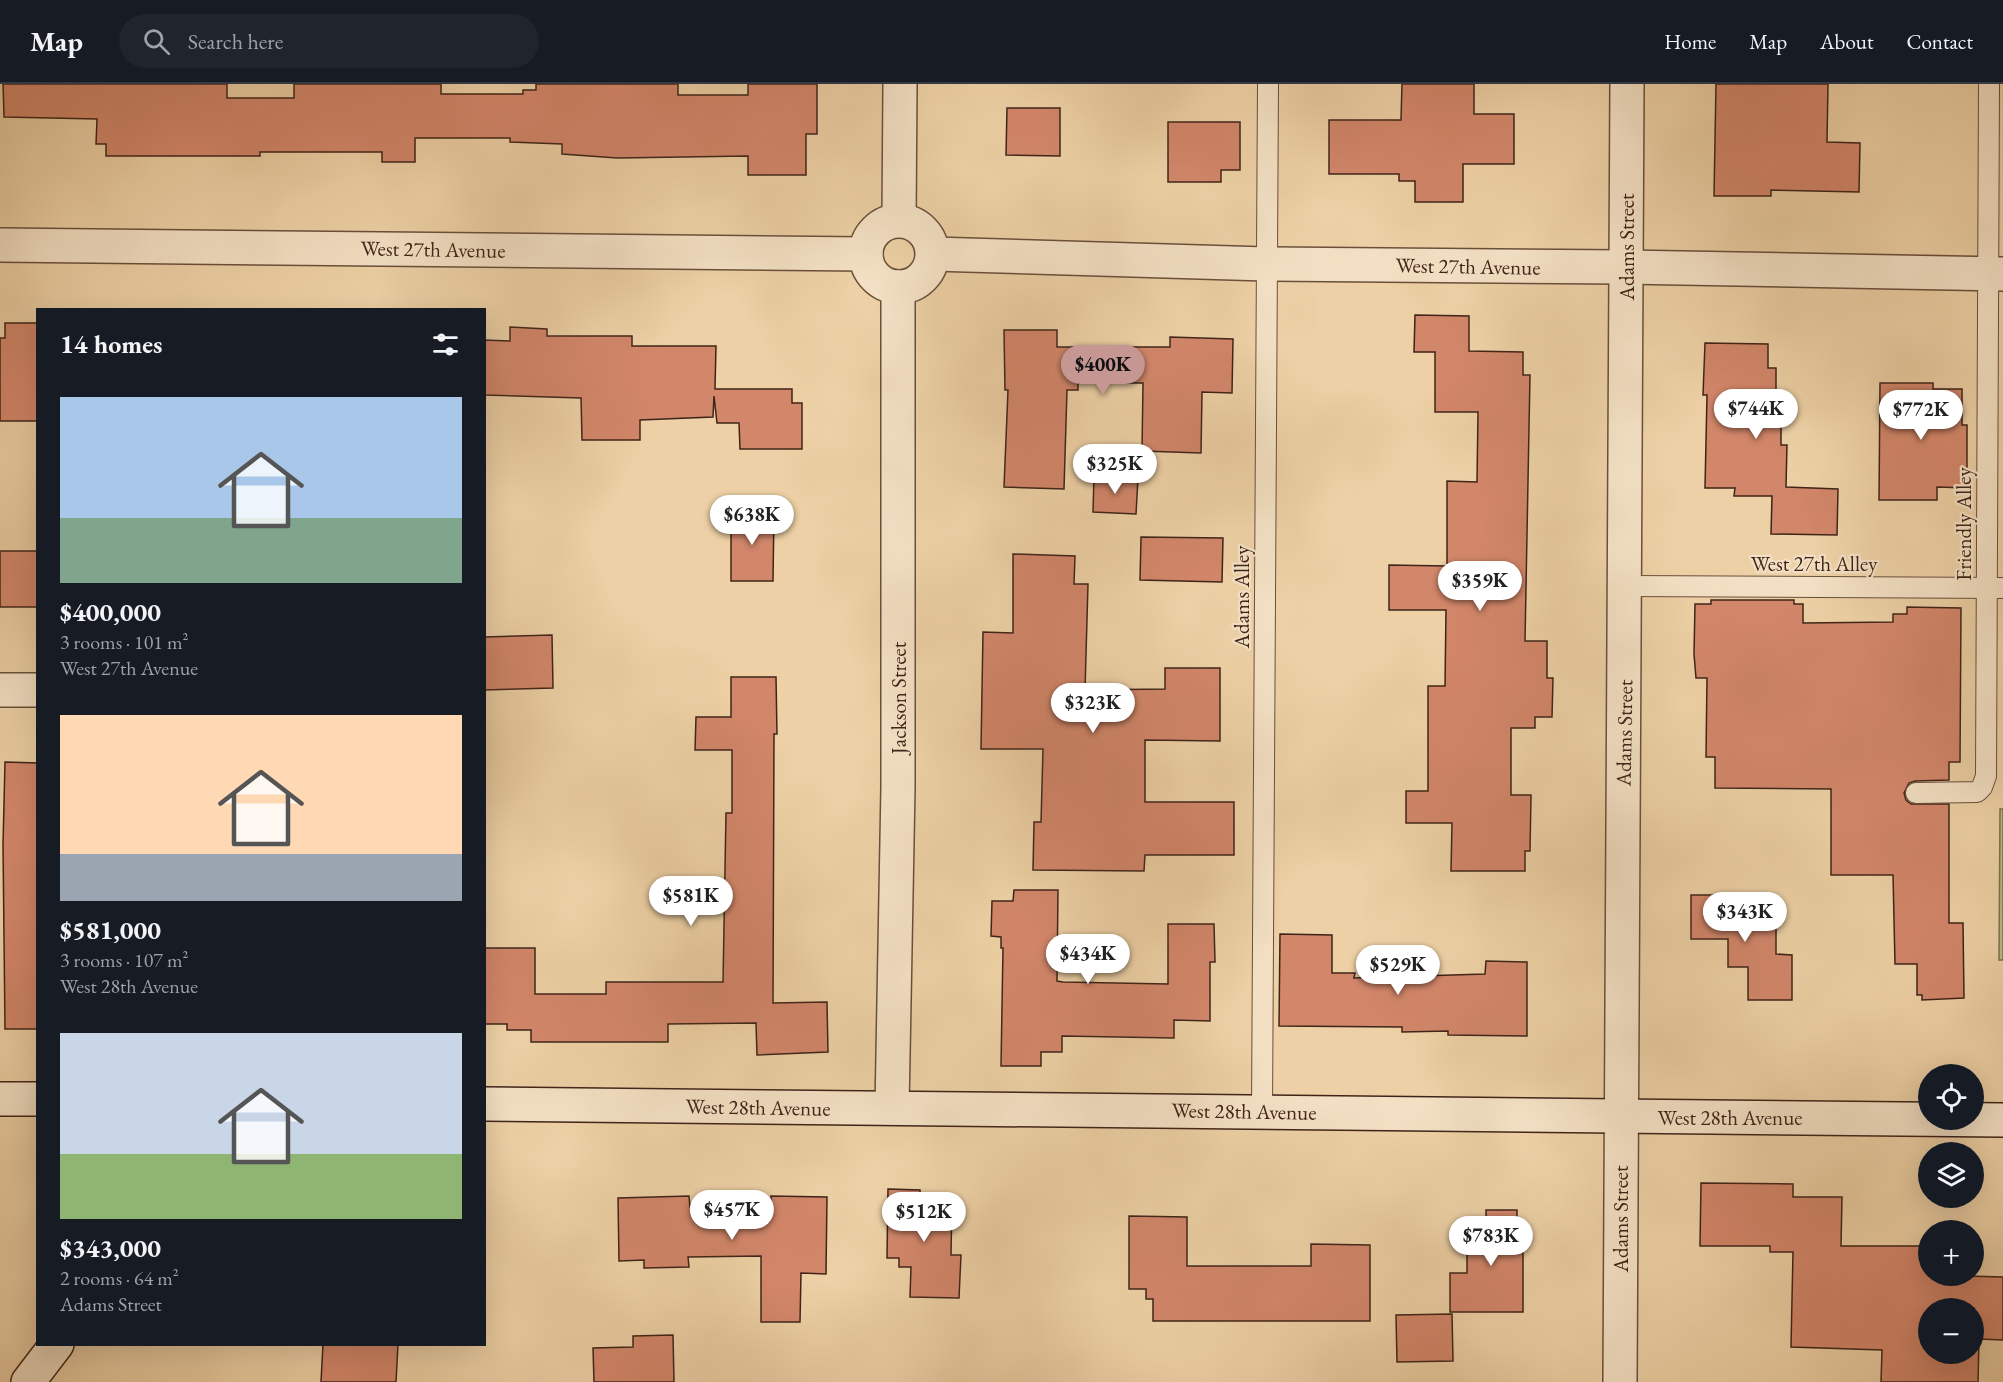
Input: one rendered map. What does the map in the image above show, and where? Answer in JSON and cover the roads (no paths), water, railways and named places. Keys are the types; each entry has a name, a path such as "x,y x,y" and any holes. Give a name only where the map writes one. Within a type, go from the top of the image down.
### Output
{"street":[{"path":"899,220 900,84"},
{"name":"Adams Street","path":"1620,1382 1627,84"},
{"path":"899,220 912,222 925,232 932,243 933,254 932,264 925,275 916,283 898,287 883,283 874,275 867,264 866,254 869,239 877,229 887,222 899,220"},
{"name":"West 27th Avenue","path":"0,245 866,254"},
{"name":"West 27th Avenue","path":"933,254 1266,264 1625,267 1996,274"},
{"name":"Jackson Street","path":"892,1108 898,787 898,287"},
{"path":"0,690 36,690"},
{"path":"0,1099 36,1099"},
{"name":"West 28th Avenue","path":"486,1104 2003,1120"},
{"path":"28,1382 55,1346"}],"lane":[{"name":"Adams Alley","path":"1262,1111 1268,84"},
{"name":"Friendly Alley","path":"1916,793 1972,793 1977,792 1984,782 1995,588 1996,274 1989,84"},
{"name":"West 27th Alley","path":"1625,586 1995,588"}]}
